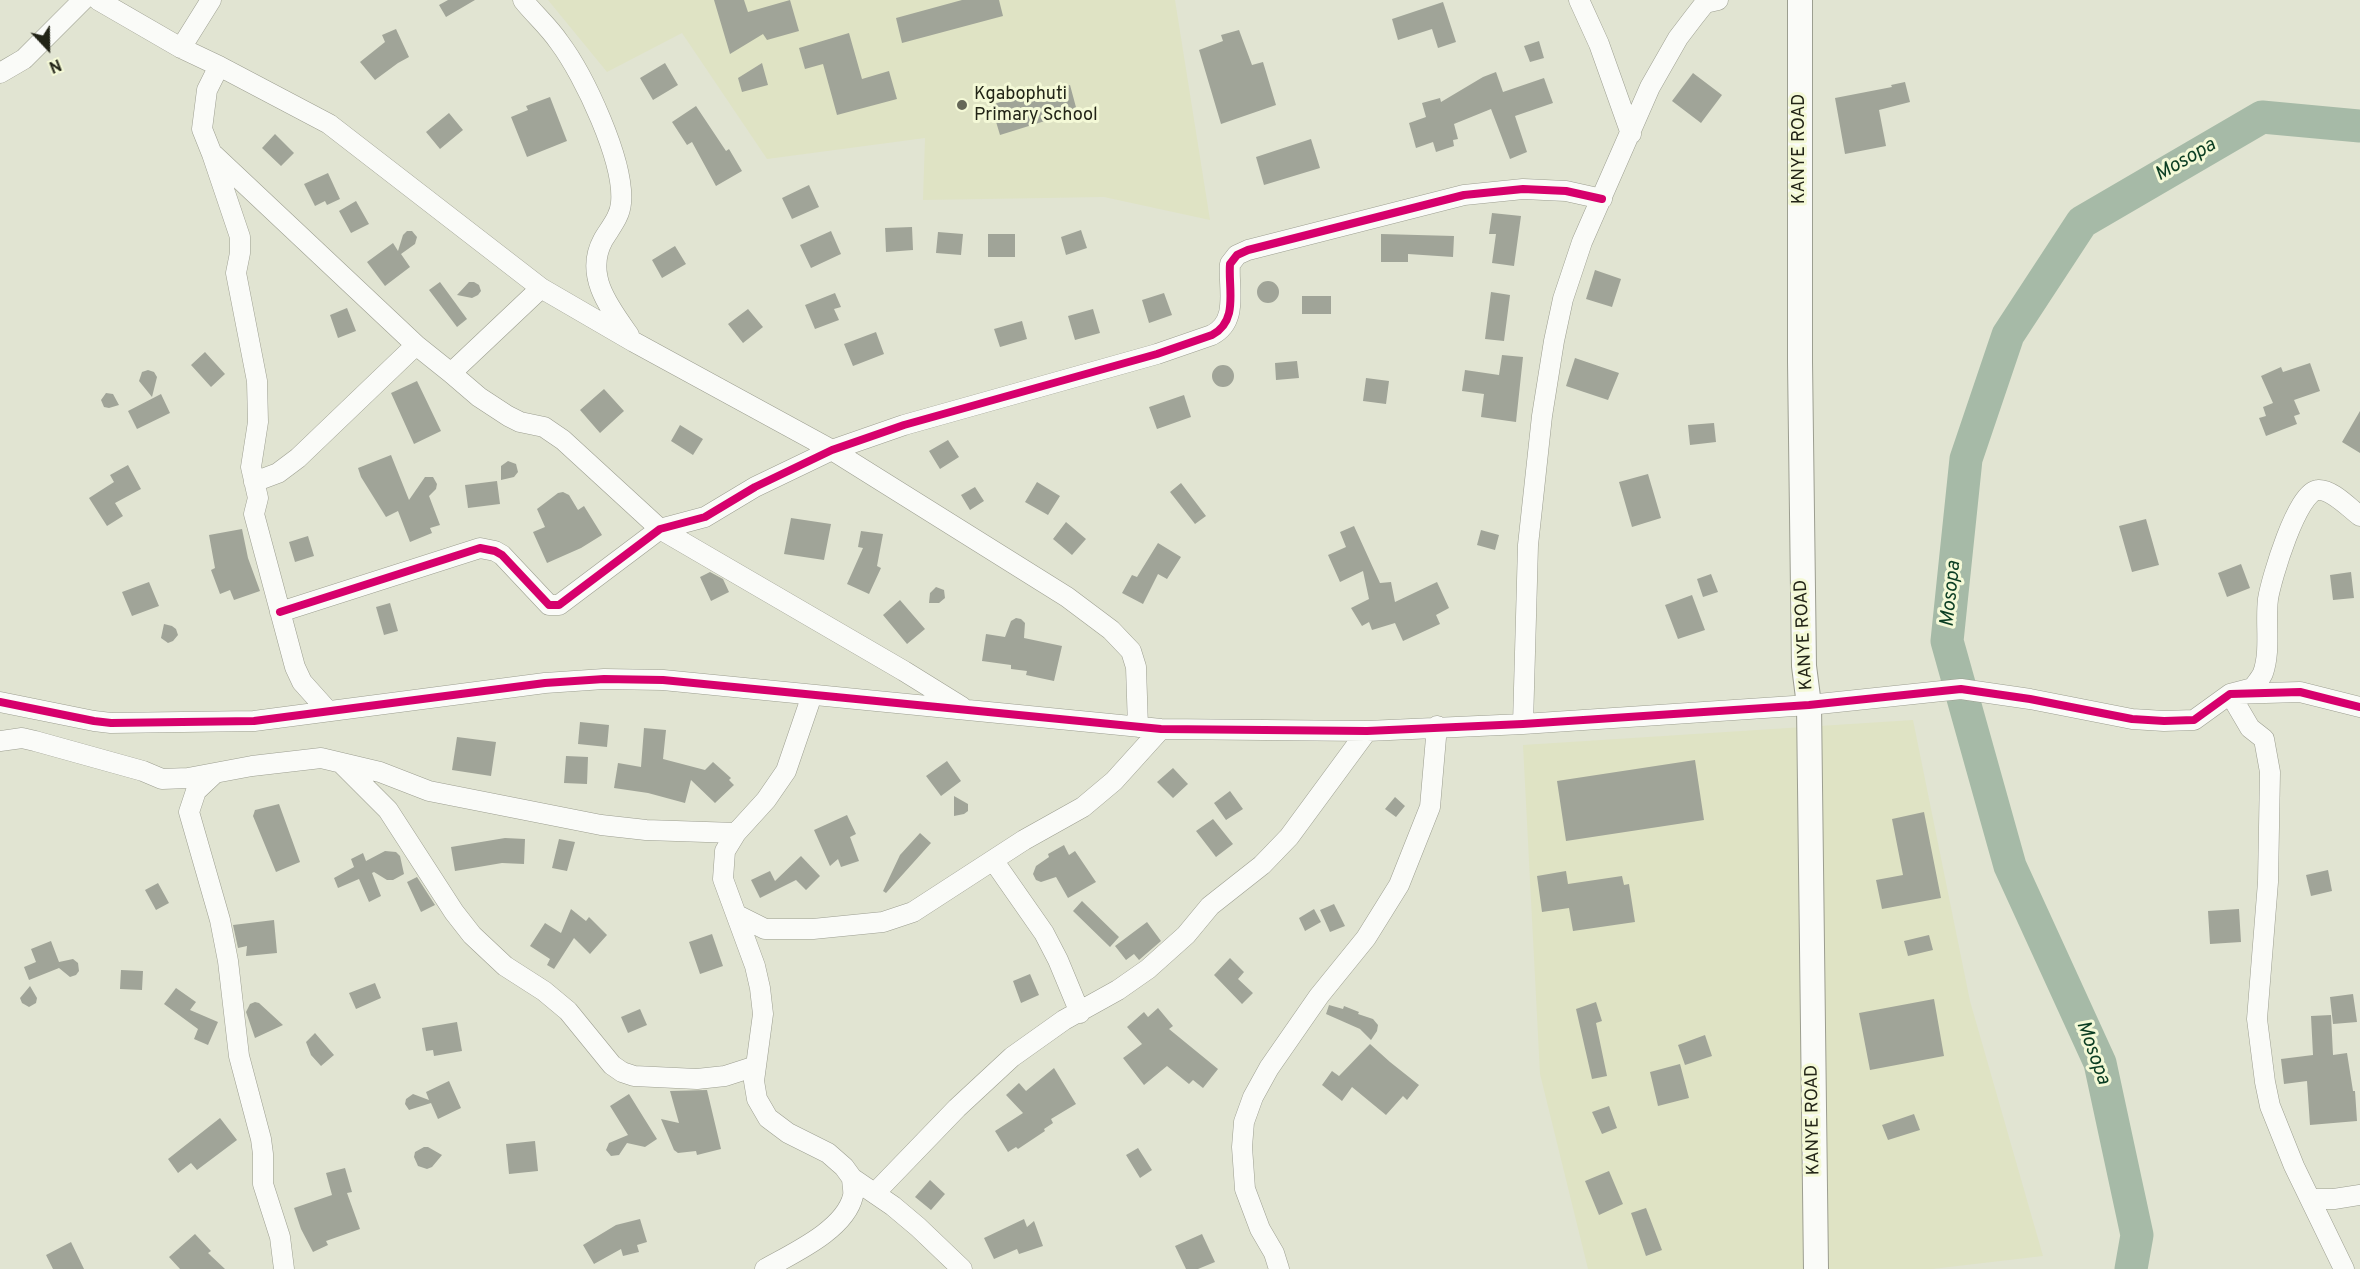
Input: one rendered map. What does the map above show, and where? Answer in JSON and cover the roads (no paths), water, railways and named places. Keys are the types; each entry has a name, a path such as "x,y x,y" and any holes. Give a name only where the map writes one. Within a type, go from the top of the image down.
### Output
{"main road":[{"name":"KANYE ROAD","path":"1800,0 1803,666 1809,705 1816,1269"}],"street":[{"path":"0,73 24,59 83,0"},
{"path":"98,0 181,48 345,134 412,190 542,288 634,342 832,450 1067,597 1111,630 1127,645 1135,659 1138,727"},
{"path":"181,48 212,0"},
{"path":"523,0 558,40 571,60 595,108 619,170 621,203 595,262 598,283 602,292 634,342"},
{"path":"1579,0 1599,44 1631,134"},
{"path":"1523,724 1528,545 1550,362 1563,298 1582,242 1656,77 1678,38 1709,1"},
{"path":"219,66 207,90 202,121 204,138 212,154 240,237 236,273 257,381 258,422 251,467 258,502 254,514 298,675 327,711"},
{"path":"212,154 416,345 479,397 507,416 520,422 544,427 563,440 660,529 967,710"},
{"path":"280,612 480,548 502,555 549,605 559,605 660,529 705,517 755,487 832,450 904,425 1157,354 1220,331 1230,315 1230,264 1248,249 1464,195 1523,189 1566,191 1602,199"},
{"path":"451,373 542,288"},
{"path":"254,482 278,473 298,458 416,345"},
{"path":"0,702 94,721 137,724 254,721 500,687 604,680 663,681 1161,729 1367,730 1523,724 1809,705 1961,689 2030,699 2132,719 2164,722 2194,720 2230,694 2253,688 2263,673 2268,629 2268,600 2278,558 2304,500 2318,489 2328,492 2360,516"},
{"path":"2230,694 2301,692 2360,707"},
{"path":"2230,694 2250,728 2260,734 2267,748 2270,772 2268,882 2257,1019 2265,1082 2270,1106 2294,1166 2344,1269"},
{"path":"812,695 786,771 766,800 736,833 725,851 723,879 755,966 760,988 763,1014 754,1081 757,1099 768,1118 788,1133 828,1153 844,1167 852,1178 918,1227 962,1269"},
{"path":"1279,1269 1245,1189 1242,1147 1244,1122 1253,1097 1269,1068 1319,996 1372,930 1399,885 1430,807 1437,726"},
{"path":"737,915 765,929 813,929 883,922 913,912 1101,794 1161,729"},
{"path":"875,1193 957,1108 1012,1057 1064,1020 1118,990 1155,963 1186,935 1210,906 1262,865 1289,837 1367,730"},
{"path":"0,741 22,738 35,741 143,771 162,779 213,775 297,759 321,758 380,772 429,791 601,825 646,830 736,833"},
{"path":"341,762 388,810 454,912 472,935 505,966 544,991 568,1011 612,1065 634,1076 697,1079 725,1076 756,1066"},
{"path":"213,775 196,791 189,812 220,920 228,961 239,1056 261,1139 263,1184 280,1237 284,1269"},
{"path":"993,860 1044,933 1080,1013"},
{"path":"765,1269 819,1238 842,1217 853,1196 852,1178"},
{"path":"2311,1199 2360,1196"}],"waterway":[{"name":"Mosopa","path":"2131,1269 2137,1235 2100,1063 2010,866 1947,641 1966,459 2008,335 2082,222 2262,117 2360,126"}],"place":[{"name":"Kgabophuti Primary School","path":"962,105"}]}
